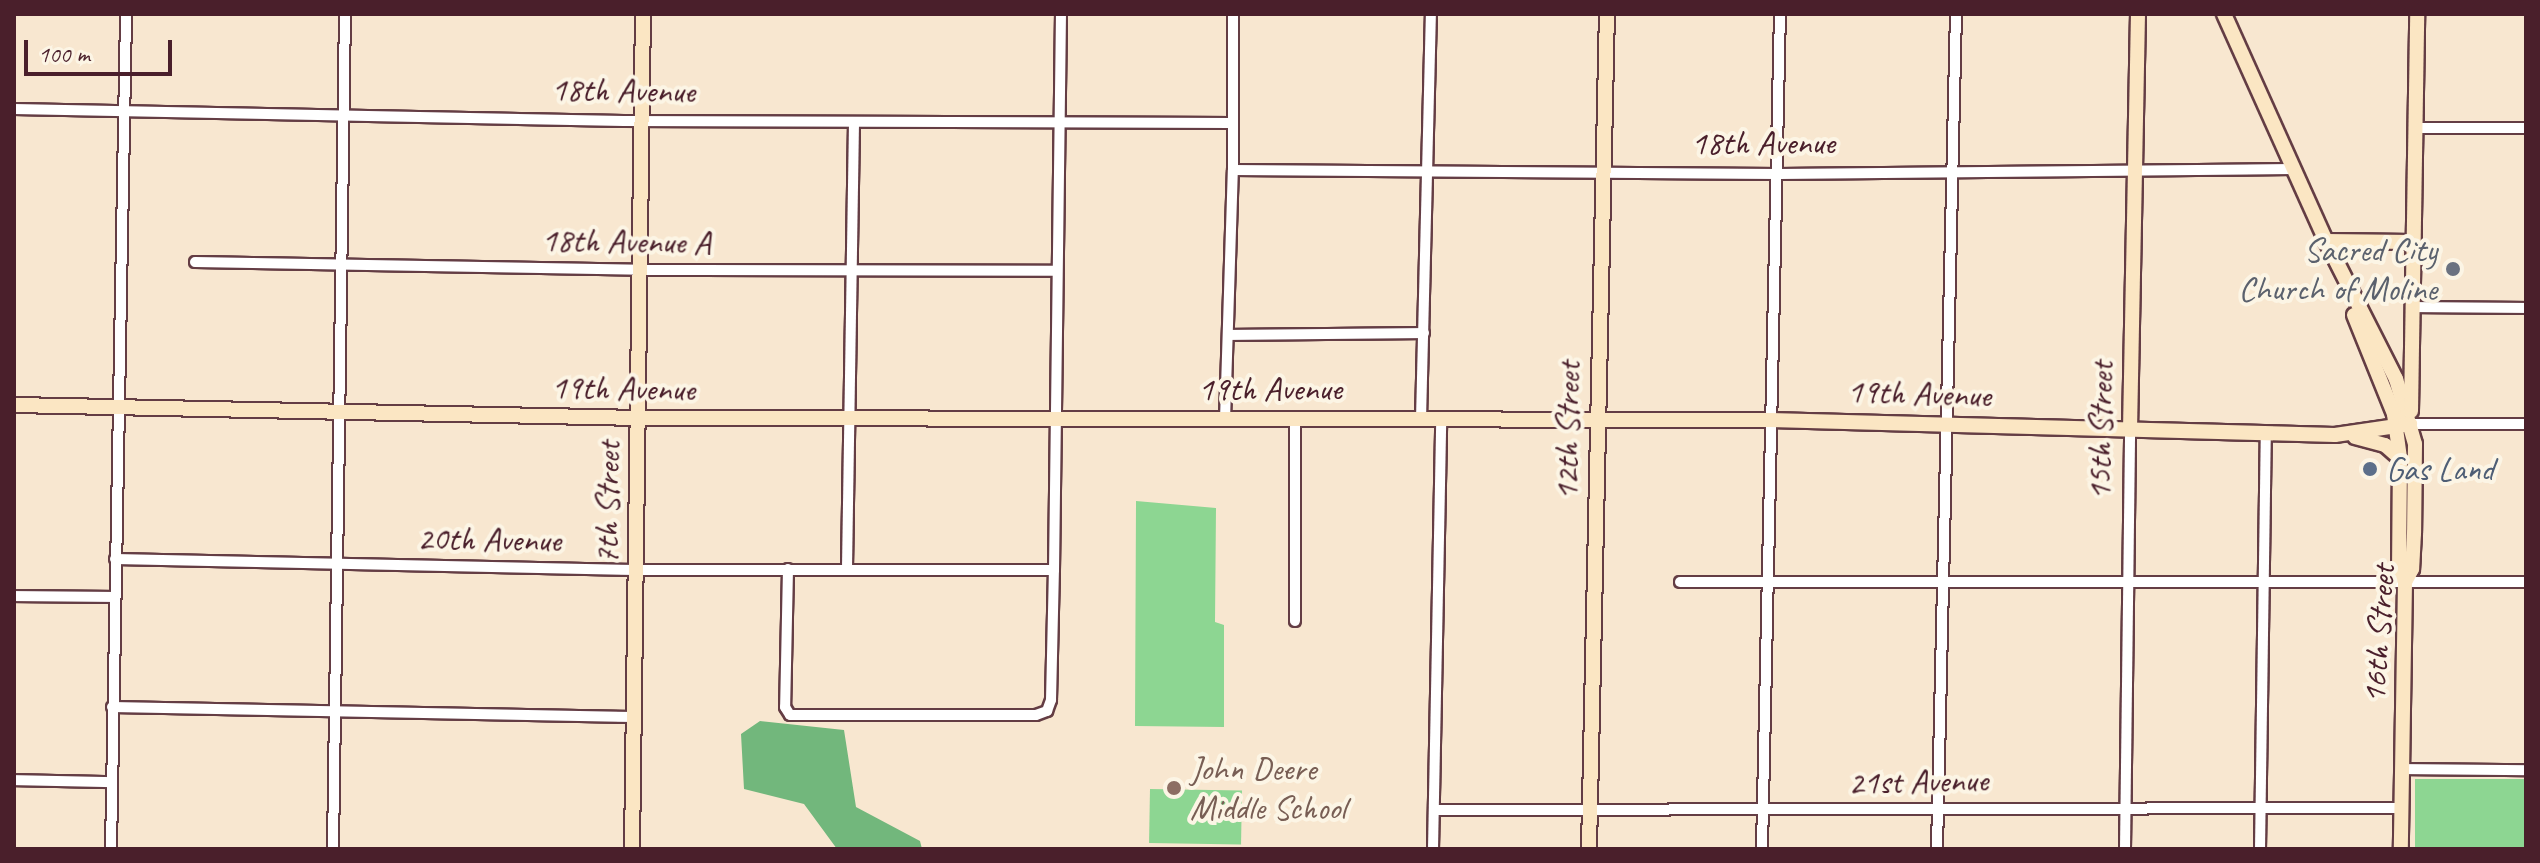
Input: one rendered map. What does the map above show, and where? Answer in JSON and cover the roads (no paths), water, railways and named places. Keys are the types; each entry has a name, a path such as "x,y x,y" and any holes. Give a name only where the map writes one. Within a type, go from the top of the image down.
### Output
{"street":[{"path":"111,849 116,408 126,14"},
{"path":"333,849 345,14"},
{"name":"7th Street","path":"632,849 643,14"},
{"path":"788,569 785,707 790,715 1036,715 1047,711 1051,700 1054,570 1061,14"},
{"path":"1225,420 1233,170 1233,14"},
{"path":"1421,419 1431,14"},
{"name":"12th Street","path":"1589,849 1607,14"},
{"path":"1762,849 1770,420 1779,174 1780,14"},
{"path":"1937,849 1956,14"},
{"name":"15th Street","path":"2125,849 2138,14"},
{"path":"2224,14 2326,241 2386,355 2403,425"},
{"path":"2405,582 2399,568 2400,458 2412,307 2417,14"},
{"name":"18th Avenue","path":"14,109 642,121 1232,123"},
{"path":"847,568 854,122"},
{"path":"2414,128 2526,128"},
{"name":"18th Avenue","path":"1233,170 1779,174 2293,169"},
{"path":"2326,241 2412,242"},
{"path":"2326,241 2329,259 2403,425"},
{"name":"18th Avenue A","path":"195,262 641,270 1057,271"},
{"path":"2412,307 2526,308"},
{"path":"1229,335 1424,333"},
{"path":"2364,432 2384,412 2385,388"},
{"name":"19th Avenue","path":"14,405 639,418 1770,420 2347,435 2403,425 2526,424"},
{"path":"1295,419 1295,621"},
{"path":"1433,849 1441,419"},
{"name":"16th Street","path":"2401,849 2405,582 2412,569 2417,474 2403,425"},
{"path":"2260,849 2266,434"},
{"path":"2347,435 2385,445 2400,458"},
{"name":"20th Avenue","path":"115,559 637,570 1054,570"},
{"path":"1680,582 2526,582"},
{"path":"14,596 113,597"},
{"path":"112,707 634,717"},
{"path":"2402,769 2526,770"},
{"path":"14,780 111,782"},
{"name":"21st Avenue","path":"1434,810 2401,808"}],"place":[{"name":"Sacred City Church of Moline","path":"2453,269"},
{"name":"Gas Land","path":"2370,469"},
{"name":"John Deere Middle School","path":"1174,788"}]}
